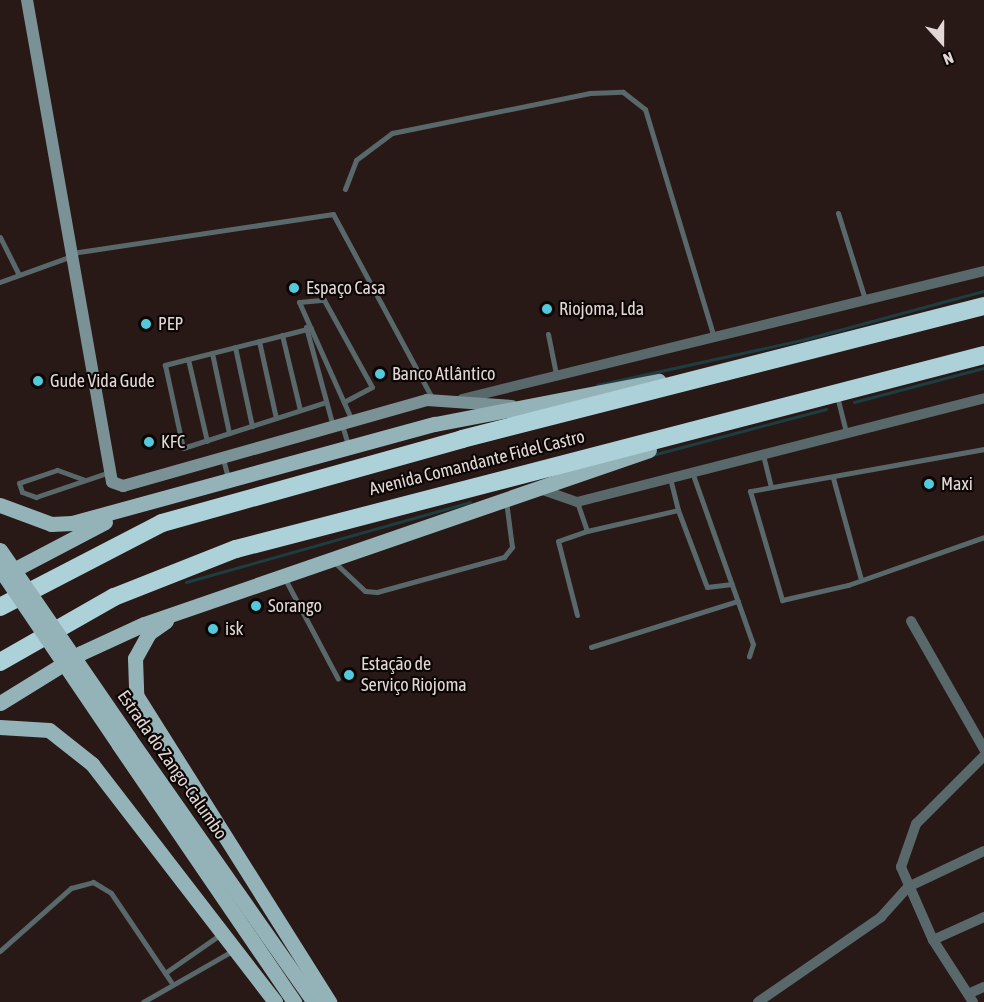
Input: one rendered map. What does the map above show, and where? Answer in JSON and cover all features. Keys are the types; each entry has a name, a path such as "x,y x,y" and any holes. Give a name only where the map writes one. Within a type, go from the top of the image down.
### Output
{"highway":[{"name":"Avenida Comandante Fidel Castro","path":"0,607 162,523 764,361 984,306"},
{"name":"Avenida Comandante Fidel Castro","path":"0,662 114,597 236,549 778,406 984,355"}],"main road":[{"path":"0,505 51,524 135,508 229,478 512,406 764,361"},
{"path":"0,703 81,653 214,597 281,572 506,499 778,406"},
{"path":"0,577 135,508"},
{"name":"Estrada do Zango-Calumbo","path":"0,550 294,1002"},
{"name":"Estrada do Zango-Calumbo","path":"0,569 314,1002"},
{"path":"214,597 149,633 135,658 136,695 329,1002"},
{"path":"0,727 49,730 79,750 275,1002"}],"street":[{"path":"26,0 107,473 112,482 123,486 223,459 341,421 432,400 462,399 512,406"},
{"path":"462,399 556,374 715,339 984,271"},
{"path":"537,488 577,502 691,471 984,398"},
{"path":"911,621 984,749"},
{"path":"984,756 916,824 901,867 933,940 970,998 984,987"},
{"path":"764,1000 881,917 908,887 984,851"},
{"path":"933,940 984,917"}],"lane":[{"path":"345,189 356,160 392,133 590,93 623,92 645,109 715,339"},
{"path":"838,213 866,301"},
{"path":"0,282 69,256 333,214 432,400"},
{"path":"0,237 19,275"},
{"path":"344,402 372,387 324,300 299,302 308,328 326,402 341,421 348,446"},
{"path":"308,328 165,364 183,448 326,402"},
{"path":"308,328 344,402 341,421"},
{"path":"548,334 556,374"},
{"path":"282,335 300,410"},
{"path":"258,341 276,418"},
{"path":"235,347 252,426"},
{"path":"212,353 229,433"},
{"path":"188,359 207,441"},
{"path":"836,392 846,433"},
{"path":"984,449 833,478 750,491 782,600 861,580 984,537"},
{"path":"763,453 771,486"},
{"path":"223,459 229,478"},
{"path":"85,480 57,470 19,483 22,492 36,498 107,473"},
{"path":"691,471 753,644 749,656"},
{"path":"670,477 678,510 707,587 732,584"},
{"path":"833,478 861,580"},
{"path":"329,557 346,577 377,592 504,557 512,547 506,499"},
{"path":"577,502 587,531"},
{"path":"577,615 558,541 587,531 678,510"},
{"path":"281,572 338,679"},
{"path":"591,647 738,601"},
{"path":"0,951 72,888 93,882 111,893 171,982"},
{"path":"165,973 220,934"},
{"path":"143,1002 171,982 234,950"}],"waterway":[{"path":"597,385 802,340 984,291"},
{"path":"854,402 984,368"},
{"path":"652,455 826,409"},
{"path":"186,582 470,502"}],"place":[{"name":"Espaço Casa","path":"294,288"},
{"name":"Riojoma, Lda","path":"547,309"},
{"name":"PEP","path":"146,324"},
{"name":"Banco Atlântico","path":"380,374"},
{"name":"Gude Vida Gude","path":"38,381"},
{"name":"KFC","path":"149,442"},
{"name":"Maxi","path":"929,484"},
{"name":"Sorango","path":"256,606"},
{"name":"isk","path":"213,629"},
{"name":"Estação de Serviço Riojoma","path":"349,675"}]}
